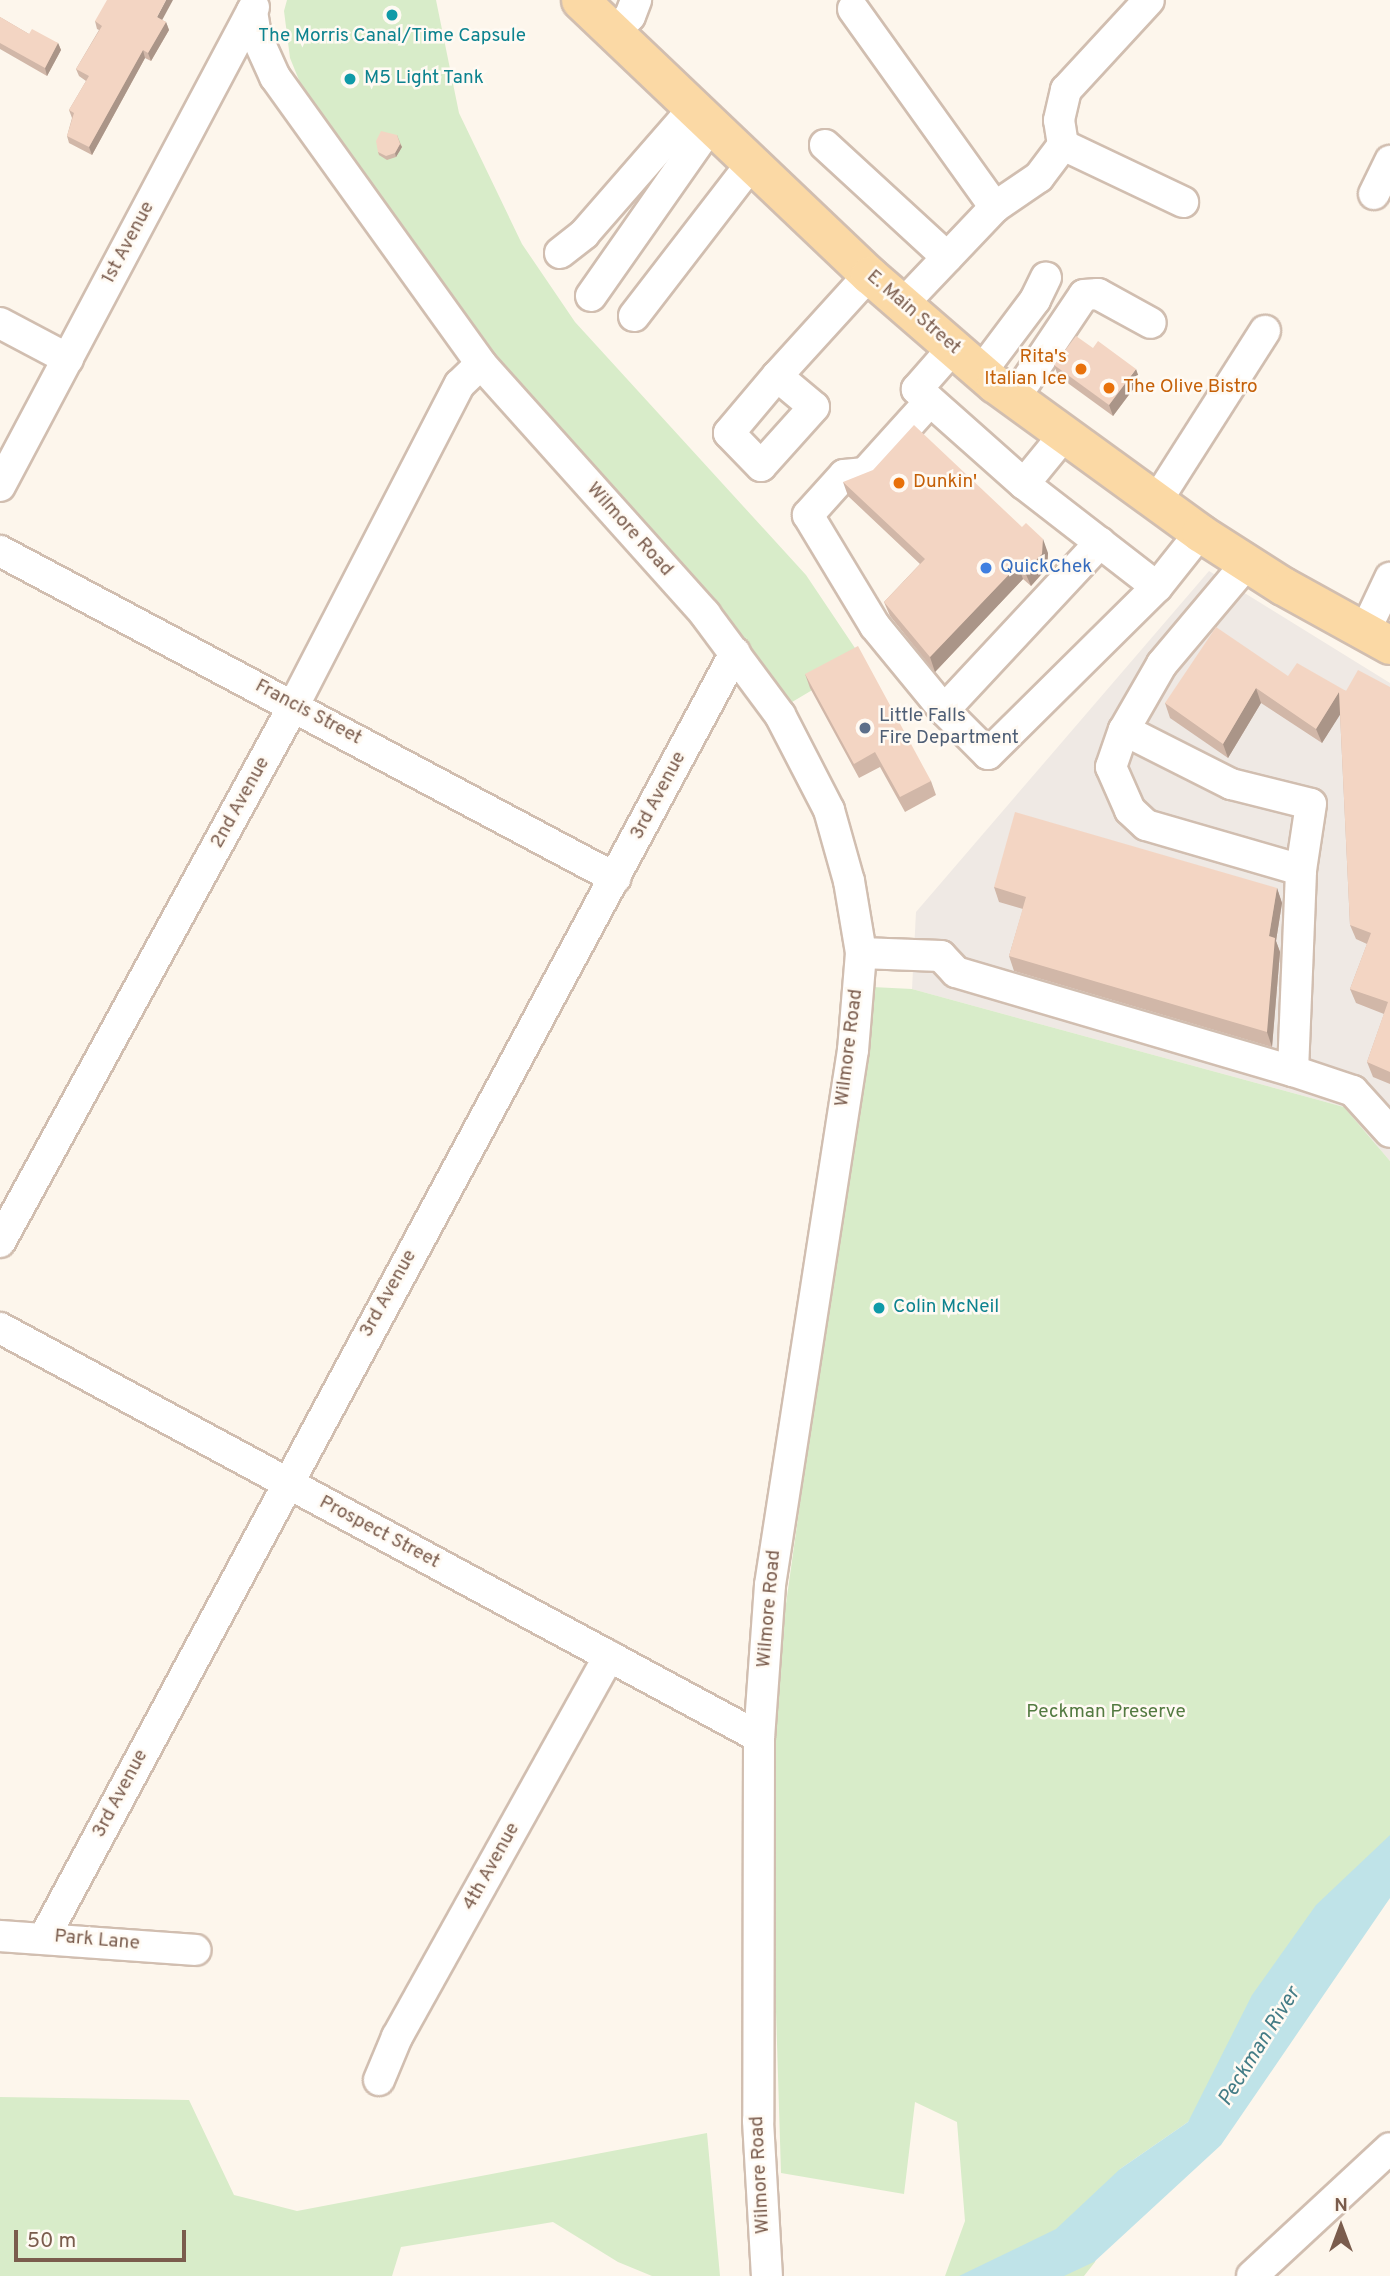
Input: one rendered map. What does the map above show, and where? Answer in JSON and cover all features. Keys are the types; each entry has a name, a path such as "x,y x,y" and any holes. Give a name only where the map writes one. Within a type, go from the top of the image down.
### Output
{"main road":[{"name":"E. Main Street","path":"580,0 869,275 1014,399 1200,533 1377,638"}],"street":[{"path":"614,33 630,16 636,0"},
{"path":"902,305 995,207 1040,177 1063,145 1059,120 1066,90 1149,0"},
{"name":"1st Avenue","path":"0,486 254,5"},
{"name":"Wilmore Road","path":"254,5 256,35 275,77 481,365 735,653 780,715 829,810 849,881 861,953 853,1050 770,1585 759,1737 758,2121 767,2276"},
{"path":"853,9 995,207"},
{"path":"560,253 584,234 702,117"},
{"path":"591,296 702,117"},
{"path":"825,145 947,257"},
{"path":"1063,145 1183,202"},
{"path":"1374,194 1390,161"},
{"path":"634,316 751,164"},
{"path":"777,376 869,275"},
{"path":"981,372 1035,300 1046,277"},
{"path":"1014,399 1084,295 1098,293 1151,323"},
{"path":"0,323 68,359"},
{"path":"1156,502 1265,331"},
{"path":"953,348 917,389 1024,484 1157,587"},
{"name":"2nd Avenue","path":"0,1242 295,705 460,384 481,365"},
{"path":"930,401 865,473 844,475 808,515 875,626 944,710 988,754 1157,587 1200,533"},
{"path":"1024,484 1064,435"},
{"path":"944,710 1100,542"},
{"name":"Francis Street","path":"0,551 295,705 615,878"},
{"path":"1247,563 1162,664 1125,730 1111,767 1130,810 1146,825 1301,870"},
{"path":"1377,638 1390,578"},
{"name":"3rd Avenue","path":"45,1936 286,1482 735,653"},
{"path":"1125,730 1231,784 1311,804 1301,870 1293,1071"},
{"path":"861,953 941,956 956,972 1353,1091 1390,1132"},
{"name":"Prospect Street","path":"0,1328 759,1737"},
{"name":"4th Avenue","path":"379,2080 397,2037 609,1656"},
{"name":"Park Lane","path":"0,1936 45,1936 195,1950"},
{"path":"1252,2276 1390,2148"}],"shaded area":[{"path":"1209,571 1390,683 1390,1161 1344,1107 912,989 916,912"}],"green space":[{"path":"287,0 436,0 459,113 522,244 575,322 806,575 863,660 787,705 737,631 518,385 303,90 290,58 284,11"},
{"name":"Peckman Preserve","path":"872,987 912,989 1344,1107 1390,1161 1390,1839 1188,2122 1120,2169 1095,2262 1084,2276 945,2276 965,2221 957,2122 915,2102 904,2194 781,2173 770,1817 785,1611"},
{"path":"0,2097 189,2100 234,2195 297,2211 707,2133 720,2276 652,2276 618,2262 553,2222 401,2247 392,2276 0,2276"}],"water":[{"name":"Peckman River","path":"1390,1835 1390,1898 1221,2145 1094,2262 1064,2276 959,2276 1056,2229 1120,2169 1188,2122 1252,1995 1316,1905"}],"building":[{"path":"107,0 166,0 157,17 166,22 148,53 143,50 89,147 67,136 74,113 69,110 89,76 76,69 102,26 95,21"},
{"path":"0,17 29,34 32,29 58,43 45,68 0,43"},
{"path":"381,131 397,135 400,144 395,153 386,156 378,152 376,141"},
{"path":"1076,336 1093,348 1098,341 1136,369 1109,405 1054,365"},
{"path":"914,425 1022,527 1026,523 1043,539 1042,554 1025,572 1018,565 930,657 884,602 925,559 843,482 873,470"},
{"path":"1216,627 1288,676 1297,663 1346,691 1358,670 1390,687 1390,1072 1367,1062 1388,1002 1350,989 1371,933 1350,925 1339,692 1316,729 1256,688 1223,744 1165,703"},
{"name":"Little Falls Fire Department","path":"858,646 931,781 900,797 875,752 854,764 805,674"},
{"path":"1015,812 1277,888 1269,936 1275,938 1267,1032 1009,956 1026,897 994,887"}],"place":[{"name":"The Morris Canal/Time Capsule","path":"392,15"},
{"name":"M5 Light Tank","path":"350,79"},
{"name":"Rita's Italian Ice","path":"1081,369"},
{"name":"The Olive Bistro","path":"1109,388"},
{"name":"Dunkin'","path":"899,483"},
{"name":"QuickChek","path":"986,568"},
{"name":"Little Falls Fire Department","path":"865,728"},
{"name":"Colin McNeil","path":"879,1308"}]}
